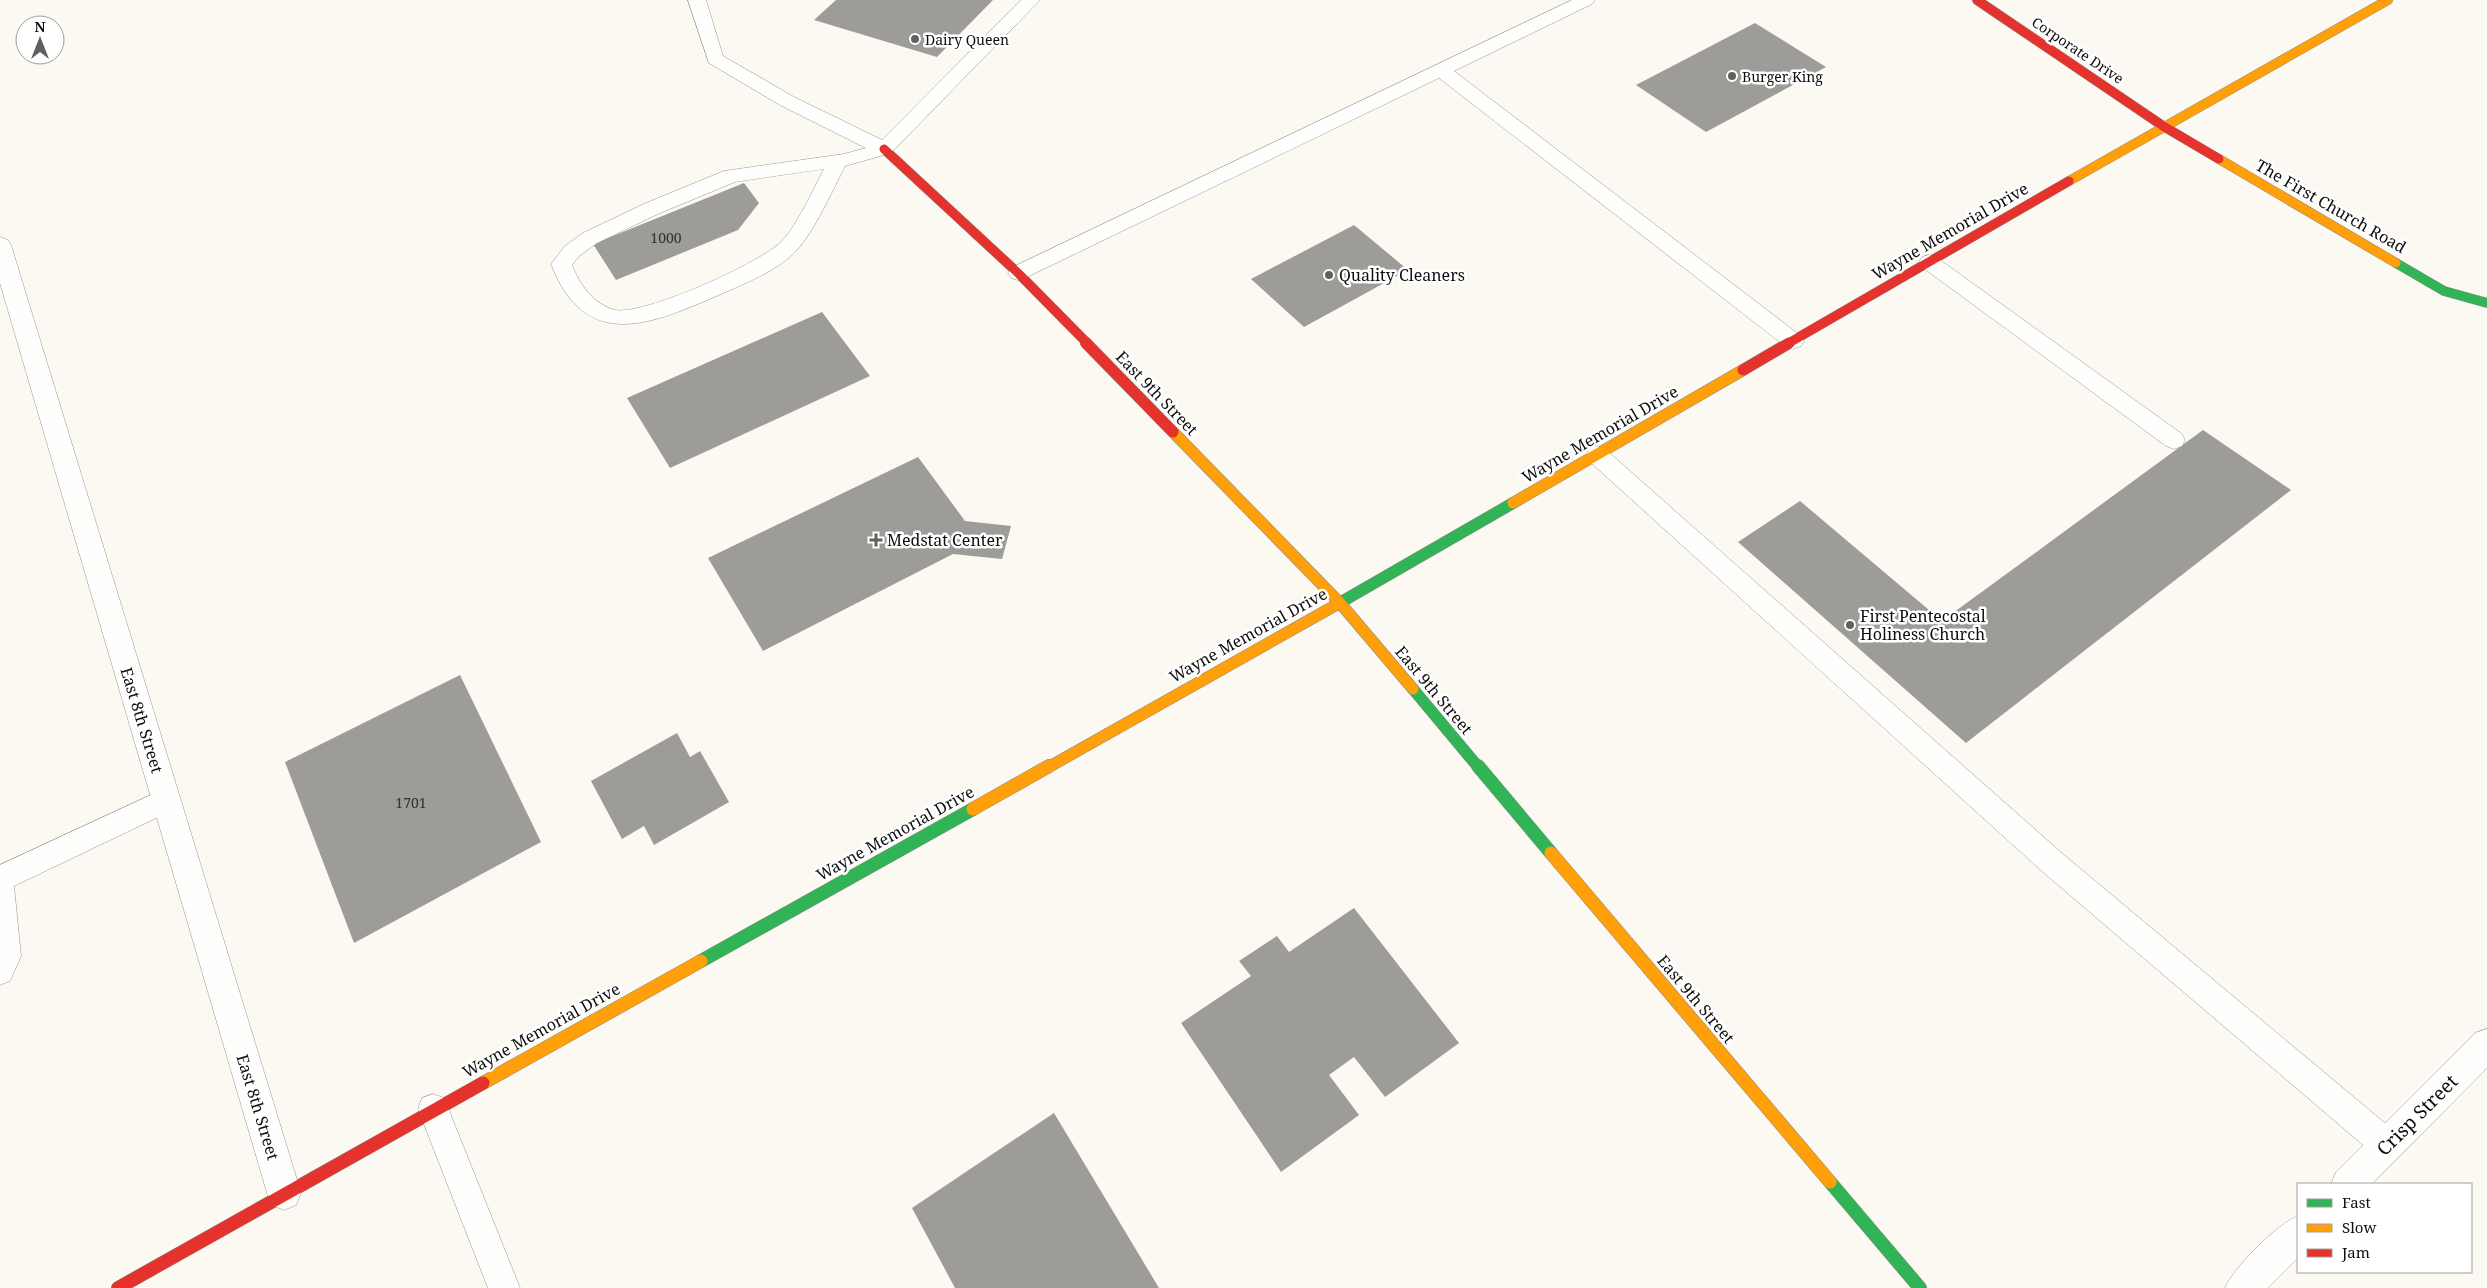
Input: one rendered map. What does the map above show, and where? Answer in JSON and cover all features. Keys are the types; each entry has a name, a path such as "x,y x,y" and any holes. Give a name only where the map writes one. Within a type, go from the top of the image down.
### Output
{"main road":[{"name":"Corporate Drive","path":"1976,0 2163,126"},
{"name":"Wayne Memorial Drive","path":"118,1288 433,1108 1340,603 2163,126 2388,0"},
{"name":"The First Church Road","path":"2163,126 2444,291 2487,303"},
{"name":"East 9th Street","path":"884,149 1018,273 1340,603 1920,1288"}],"street":[{"name":"East 8th Street","path":"0,245 284,1194"},
{"name":"Crisp Street","path":"2349,1183 2487,1046"},
{"path":"2243,1288 2297,1234"}],"lane":[{"path":"697,0 715,59 787,101 884,149"},
{"path":"838,161 800,232 783,252 753,270 723,284 685,300 621,318 592,309 573,291 566,277 561,264 572,252 590,238 695,190 731,176 838,161 884,149 1031,0"},
{"path":"1018,273 1586,0"},
{"path":"1441,70 1793,341"},
{"path":"1929,262 2174,440"},
{"path":"1597,455 2054,864 2387,1145"},
{"path":"0,879 166,800"},
{"path":"0,884 7,956 0,971"},
{"path":"433,1108 504,1288"}],"building":[{"name":"Dairy Queen","path":"836,0 993,0 937,57 814,20"},
{"name":"Burger King","path":"1755,23 1826,67 1706,132 1636,85"},
{"path":"744,183 759,203 738,230 616,280 593,244"},
{"name":"Quality Cleaners","path":"1354,225 1408,270 1304,327 1251,279"},
{"path":"822,312 870,376 670,468 627,398"},
{"path":"2203,430 2291,490 1966,743 1738,542 1800,501 1942,621"},
{"name":"Medstat Center","path":"918,457 965,521 1011,526 1002,559 953,554 763,651 708,558"},
{"path":"460,675 541,842 354,943 285,762"},
{"path":"677,733 690,757 700,751 729,802 654,845 644,826 622,839 591,781"},
{"path":"1354,908 1459,1043 1385,1097 1354,1057 1329,1075 1359,1115 1281,1172 1181,1023 1251,976 1239,961 1277,936 1289,952"},
{"path":"1054,1113 1159,1288 955,1288 912,1208"}],"traffic: fast":[{"path":"2396,263 2444,291 2487,303"},
{"path":"1336,605 1513,503"},
{"path":"1413,689 1551,853"},
{"path":"701,961 973,809"},
{"path":"1830,1182 1920,1288"}],"traffic: slow":[{"path":"2069,181 2388,0"},
{"path":"2219,159 2396,263"},
{"path":"1513,503 1743,370"},
{"path":"1173,432 1340,603 1413,689"},
{"path":"973,809 1336,605"},
{"path":"1551,853 1830,1182"},
{"path":"483,1083 701,961"}],"traffic: jam":[{"path":"1977,0 2163,126 2219,159"},
{"path":"884,149 1018,273 1173,432"},
{"path":"1743,370 2069,181"},
{"path":"118,1288 483,1083"}],"place":[{"name":"Dairy Queen","path":"915,39"},
{"name":"Burger King","path":"1732,76"},
{"name":"Quality Cleaners","path":"1329,275"},
{"name":"Medstat Center","path":"876,540"},
{"name":"First Pentecostal Holiness Church","path":"1850,625"}]}
